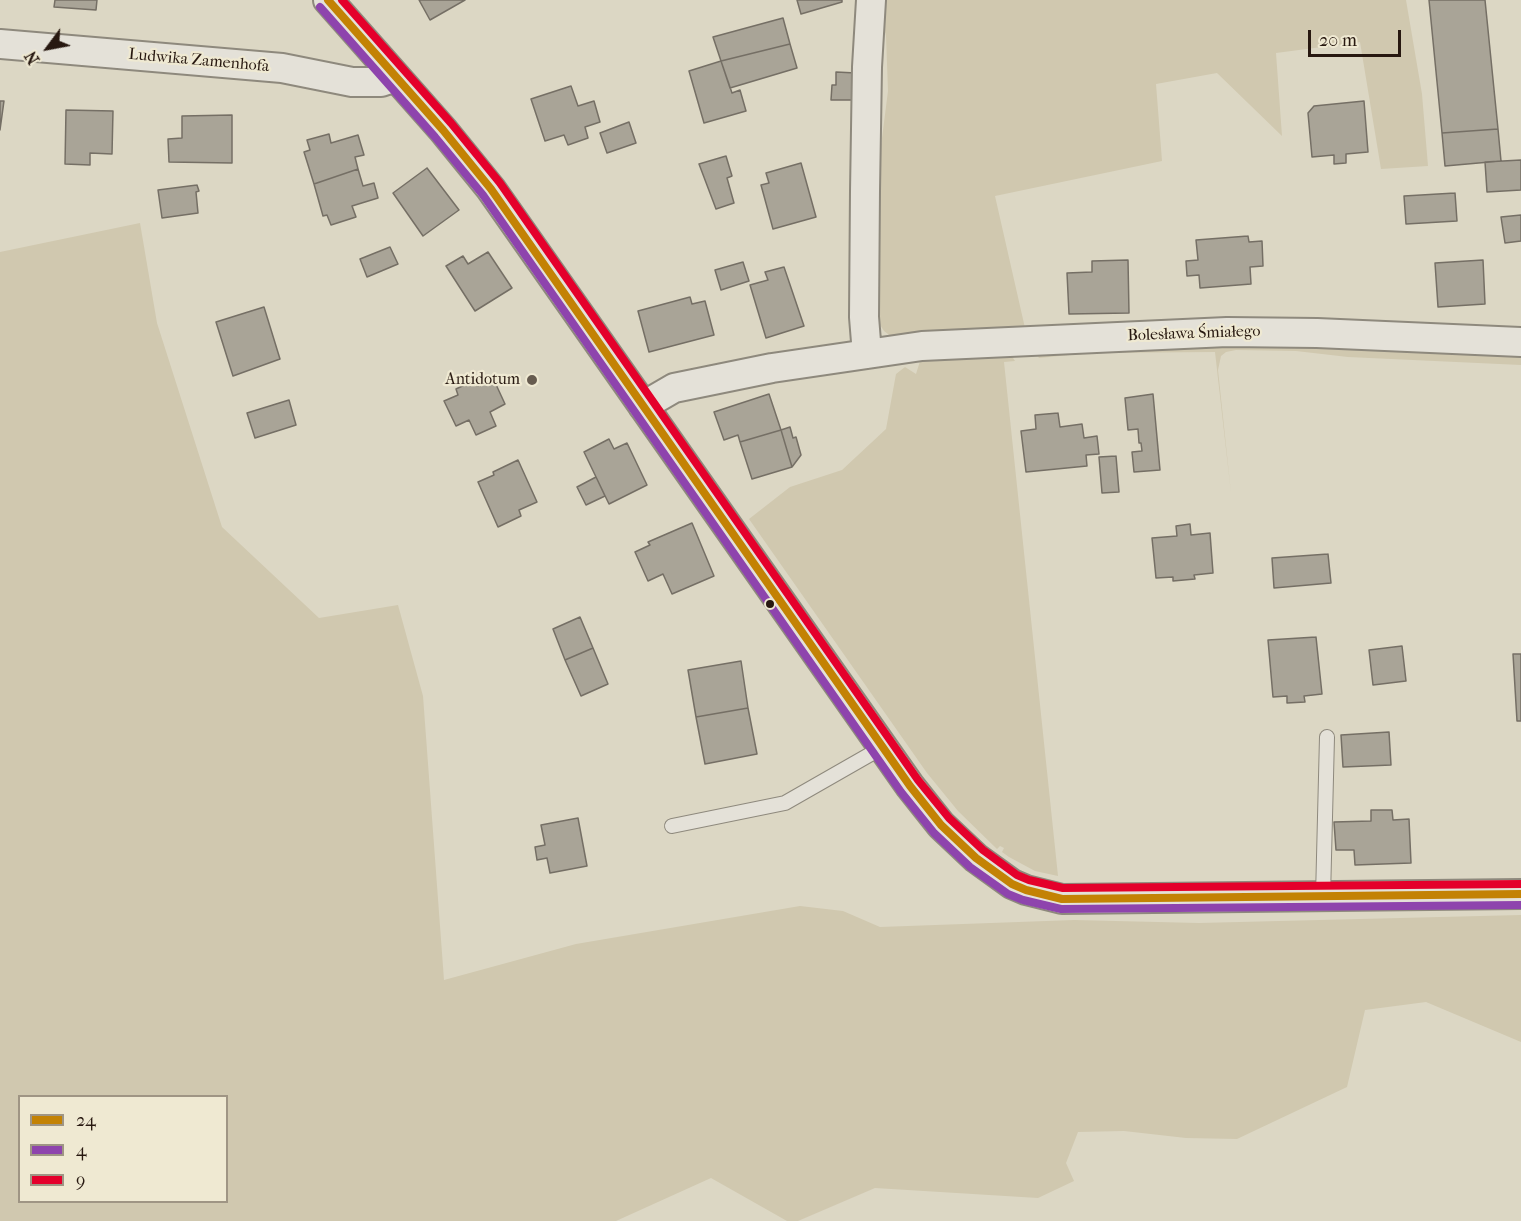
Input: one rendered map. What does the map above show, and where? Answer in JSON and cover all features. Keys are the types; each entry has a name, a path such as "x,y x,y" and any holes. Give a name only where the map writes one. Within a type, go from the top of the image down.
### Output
{"street":[{"path":"328,0 456,145 491,189 883,747 941,825 976,858 1012,884 1062,899 1521,894"},
{"path":"867,354 864,317 865,214 867,67 871,0"},
{"name":"Ludwika Zamenhofa","path":"0,44 282,68 352,82 381,82 396,76"},
{"name":"Bolesława Śmiałego","path":"643,406 674,388 772,368 922,346 1227,332 1317,333 1521,342"}],"lane":[{"path":"1323,897 1328,737"},
{"path":"672,826 785,803 883,747"}],"shaded area":[{"path":"883,0 1406,0 1422,94 1428,166 1381,169 1360,42 1276,53 1282,136 1217,73 1156,84 1162,161 995,196 1025,328 892,337 884,331 877,320 874,201 888,91 886,36 882,20"},
{"path":"140,223 157,323 222,527 319,618 398,605 423,696 444,980 576,944 800,906 843,911 880,927 1074,920 1199,923 1521,915 1521,1042 1426,1002 1365,1010 1347,1087 1237,1139 1186,1138 1124,1131 1078,1132 1066,1163 1074,1181 1038,1198 875,1188 798,1221 787,1221 711,1178 616,1221 0,1221 0,252"},
{"path":"1189,341 1521,352 1521,365 1348,357 1296,351 1236,350 1226,352 1221,356 1218,370 1231,493 1215,352 1090,353 1039,358 1033,349"},
{"path":"922,355 1011,355 1015,361 1004,362 1058,876 1035,871 1009,857 1002,852 1004,848 1000,846 997,849 958,811 927,773 749,519 790,487 842,470 886,429 896,374 905,367 916,374"}],"building":[{"path":"55,0 97,0 96,10 54,7"},
{"path":"419,0 465,0 430,20"},
{"path":"797,0 842,0 842,2 801,14"},
{"path":"1429,0 1485,0 1498,129 1442,133"},
{"path":"783,18 790,44 721,61 713,37"},
{"path":"790,44 797,68 730,88 721,61"},
{"path":"721,61 732,93 740,90 746,111 704,123 689,71"},
{"path":"836,72 856,73 854,100 831,100 832,85 836,85"},
{"path":"571,86 578,106 594,101 600,122 585,127 588,138 568,145 564,135 545,141 531,99"},
{"path":"0,101 4,101 0,130"},
{"path":"1364,101 1368,152 1346,154 1346,163 1334,164 1334,155 1312,157 1308,113 1314,106"},
{"path":"66,110 113,111 112,154 90,153 90,165 65,164"},
{"path":"232,115 232,163 169,162 168,139 182,138 182,116"},
{"path":"629,122 636,143 607,153 600,133"},
{"path":"1498,129 1501,161 1445,166 1442,133"},
{"path":"329,134 331,143 358,135 364,155 355,157 358,169 314,184 304,152 310,150 307,140"},
{"path":"726,156 732,176 727,178 734,203 716,209 699,164"},
{"path":"1521,160 1521,190 1487,192 1485,162"},
{"path":"801,163 816,217 773,229 761,185 769,183 766,173"},
{"path":"427,168 459,210 423,236 393,193"},
{"path":"358,169 363,186 374,183 378,198 352,206 356,217 331,225 327,215 323,216 314,184"},
{"path":"197,185 198,213 162,218 158,190"},
{"path":"1455,193 1457,221 1406,224 1404,196"},
{"path":"1521,215 1521,241 1505,243 1501,217"},
{"path":"1248,236 1249,242 1262,241 1263,266 1250,267 1251,284 1200,288 1199,275 1187,276 1186,261 1198,260 1196,240"},
{"path":"390,247 398,264 367,277 360,259"},
{"path":"488,252 512,288 475,311 446,266 463,256 468,264"},
{"path":"1128,260 1129,313 1069,314 1067,273 1092,272 1092,261"},
{"path":"1483,260 1485,304 1438,307 1435,263"},
{"path":"743,262 749,281 721,290 715,270"},
{"path":"784,267 804,326 766,338 750,285 768,280 765,272"},
{"path":"690,297 692,304 705,301 714,335 649,352 638,311"},
{"path":"264,307 280,359 233,376 216,322"},
{"path":"493,378 505,404 490,412 496,426 476,435 469,420 456,426 444,401 458,395 456,389 475,380 478,386"},
{"path":"769,394 781,430 740,442 738,435 724,440 714,412"},
{"path":"1153,394 1160,470 1134,472 1132,452 1142,451 1138,429 1128,430 1125,398"},
{"path":"289,400 296,425 255,438 247,413"},
{"path":"1058,413 1060,427 1082,424 1084,438 1097,436 1099,454 1086,455 1087,466 1026,472 1021,431 1036,429 1035,415"},
{"path":"790,427 793,438 796,437 801,455 792,467 781,430"},
{"path":"781,430 792,467 752,479 740,442"},
{"path":"609,439 614,449 627,443 647,485 609,504 584,452"},
{"path":"1116,456 1119,492 1102,493 1099,457"},
{"path":"518,460 537,502 519,510 521,516 498,527 478,482"},
{"path":"596,477 605,496 586,505 577,487"},
{"path":"692,523 714,576 672,594 663,574 648,581 635,552 650,545 648,542"},
{"path":"1190,524 1191,535 1210,533 1213,573 1194,575 1195,579 1173,581 1173,577 1156,578 1152,538 1177,536 1176,526"},
{"path":"1328,554 1331,583 1274,588 1272,558"},
{"path":"580,617 593,648 565,660 553,629"},
{"path":"1316,637 1322,694 1304,696 1305,702 1287,703 1287,696 1273,697 1268,640"},
{"path":"1402,646 1406,681 1373,685 1369,650"},
{"path":"593,648 608,684 581,696 565,660"},
{"path":"1513,654 1521,654 1521,721 1517,721"},
{"path":"741,661 748,708 696,717 688,670"},
{"path":"748,708 757,754 705,764 696,717"},
{"path":"1389,732 1391,765 1343,767 1341,735"},
{"path":"1371,810 1392,810 1393,820 1409,819 1411,863 1355,865 1354,850 1336,850 1334,822 1371,821"},
{"path":"578,818 587,866 550,873 547,858 537,860 535,847 545,845 541,825"}],"transit line":[{"name":"24","path":"328,0 443,130 491,189 910,786 941,825 976,858 1012,884 1062,899 1521,894"},
{"name":"9","path":"342,0 451,123 500,183 918,780 949,818 983,850 1017,875 1063,888 1521,884"},
{"name":"4","path":"320,7 483,195 901,792 934,833 970,867 1008,894 1061,909 1521,905"}],"place":[{"name":"Antidotum","path":"532,380"}]}
